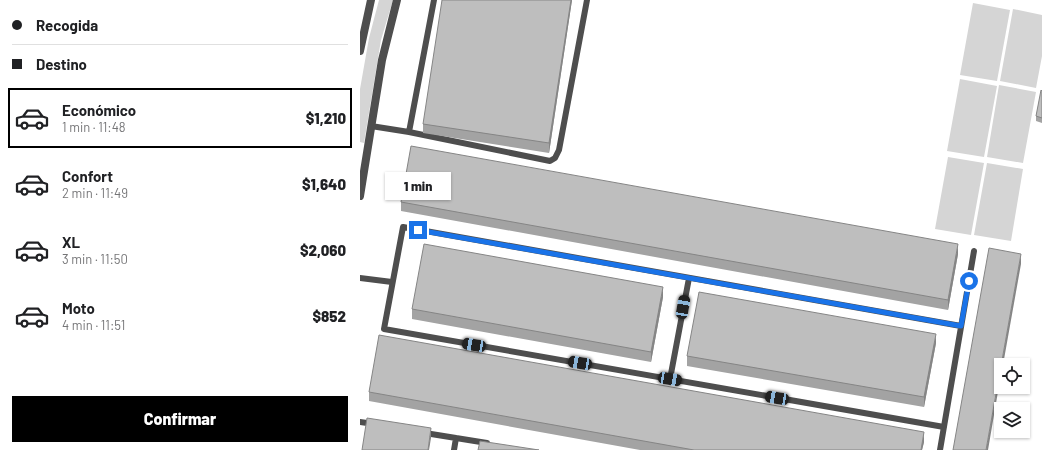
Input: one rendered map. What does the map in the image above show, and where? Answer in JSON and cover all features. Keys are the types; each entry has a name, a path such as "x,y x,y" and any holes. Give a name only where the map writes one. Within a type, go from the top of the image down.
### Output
{"street":[{"path":"360,51 371,0"},
{"path":"360,196 364,148 371,126 382,60 397,0"}],"lane":[{"path":"409,132 434,0"},
{"path":"371,126 409,132 550,161 555,158 559,150 587,0"},
{"path":"944,427 384,329 403,227 961,326"},
{"path":"940,450 974,251"},
{"path":"360,278 392,282"},
{"path":"670,379 688,278"},
{"path":"360,422 381,425"},
{"path":"418,432 495,445"},
{"path":"454,450 456,438"}],"shaded area":[{"path":"379,0 393,0 381,40 364,143 360,142 360,89 369,38"},
{"path":"973,3 1010,10 997,81 960,75"},
{"path":"1013,9 1042,15 1042,56 1036,88 1000,81"},
{"path":"960,79 997,86 984,157 947,151"},
{"path":"999,85 1036,92 1023,163 987,157"},
{"path":"948,157 984,163 971,235 935,229"},
{"path":"987,163 1023,169 1011,241 974,235"}],"building":[{"path":"442,0 571,0 549,143 423,124"},
{"path":"1041,90 1042,91 1042,118 1036,116"},
{"path":"411,146 958,244 948,300 401,202"},
{"path":"424,244 663,287 651,352 412,309"},
{"path":"989,248 1021,254 1002,358 994,358 994,394 996,394 986,450 953,450"},
{"path":"699,292 936,334 924,397 687,356"},
{"path":"379,335 924,432 921,450 694,450 369,392"},
{"path":"367,418 431,428 428,450 362,450"},
{"path":"480,441 539,450 478,450"}],"route":[{"path":"418,230 961,326 969,281"}]}
